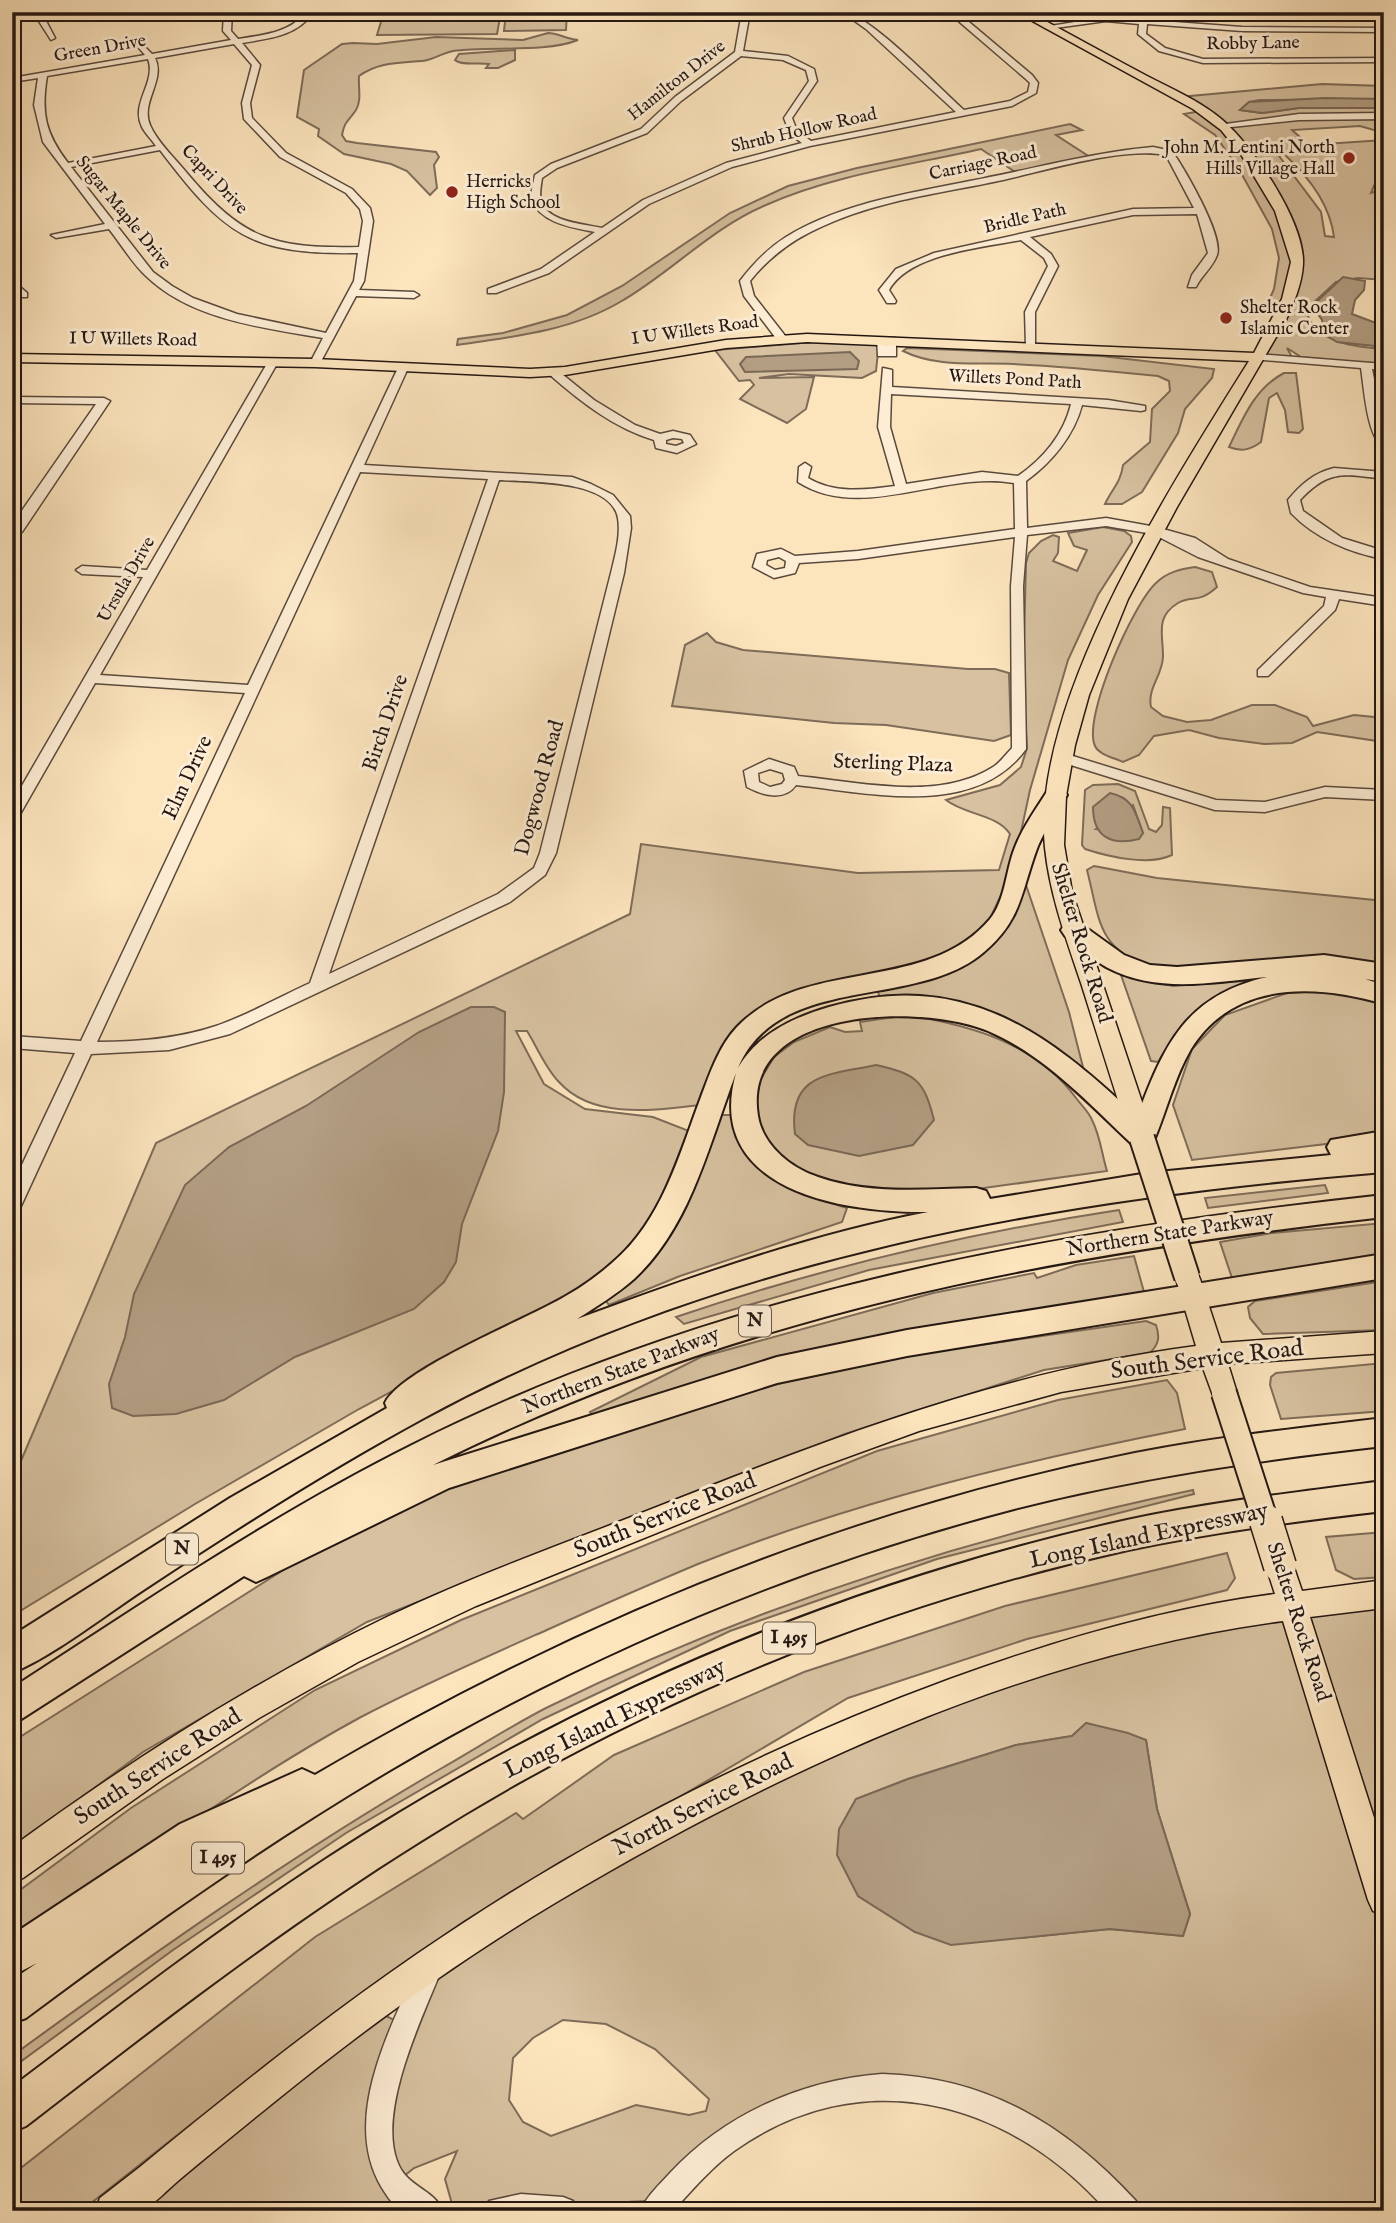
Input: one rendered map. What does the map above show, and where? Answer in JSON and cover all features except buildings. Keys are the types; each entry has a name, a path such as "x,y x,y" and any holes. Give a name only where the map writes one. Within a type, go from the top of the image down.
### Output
{"highway":[{"path":"341,1449 429,1380 564,1310 620,1274 649,1243 674,1201 728,1058 745,1034 771,1013 796,1002 931,967 955,959 977,946 997,927 1010,905 1027,846 1056,795"},
{"path":"1073,930 1115,961 1147,974 1177,976 1324,964 1384,973"},
{"path":"1048,1198 878,1200 843,1195 803,1183 774,1165 752,1139 742,1100 748,1073 760,1055 776,1040 822,1017 869,1007 937,1008 983,1019 1027,1039 1065,1068 1142,1138 1183,1042 1195,1025 1226,1002 1253,991 1298,982 1341,982 1384,995"},
{"path":"1202,1177 1281,1154 1384,1141"},
{"name":"N","path":"12,1656 341,1449 485,1373 588,1326 665,1296 853,1238 1048,1198 1202,1177 1384,1161"},
{"name":"Northern State Parkway","path":"12,1708 290,1529 424,1454 560,1391 690,1342 821,1303 1015,1258 1193,1228 1384,1206"},
{"path":"181,1598 299,1547 371,1507 442,1476 712,1389 853,1353 1190,1287 1384,1266"},
{"name":"I 495","path":"12,2004 190,1877 283,1815 434,1726 581,1649 653,1616 728,1585 870,1534 1009,1494 1245,1448 1384,1432"},
{"name":"Long Island Expressway","path":"12,2112 173,1988 403,1832 567,1739 713,1668 862,1611 1006,1566 1223,1518 1384,1496"},
{"path":"12,1957 193,1838 434,1726"}],"main road":[{"name":"Shelter Rock Road","path":"1021,12 1181,98 1223,125 1253,165 1288,227 1296,251 1296,274 1291,293 1156,531 1098,645 1071,720 1063,758 1056,795 1055,859 1073,930 1293,1604 1384,1900"},
{"name":"I U Willets Road","path":"12,358 315,363 553,372 726,344 782,339 887,340 1256,357"},
{"name":"South Service Road","path":"12,1867 107,1798 242,1711 363,1644 463,1598 802,1463 955,1408 1088,1376 1211,1355 1384,1342"},
{"name":"North Service Road","path":"113,2211 302,2060 430,1965 544,1891 653,1829 776,1765 920,1704 1071,1654 1188,1625 1293,1604 1384,1594"}],"street":[{"path":"51,38 39,15 112,12"},
{"path":"228,12 226,28 256,65 246,103 248,120 283,155 336,182 358,199 368,221 359,281 327,336 315,363"},
{"name":"Green Drive","path":"12,80 288,31 300,25 310,12"},
{"name":"Hamilton Drive","path":"604,231 561,221 543,212 535,199 538,177 555,166 644,131 678,99 739,53 746,12"},
{"path":"846,12 869,27 962,113"},
{"name":"Shrub Hollow Road","path":"492,291 545,271 646,202 703,175 750,159 809,144 1012,103 1023,99 1035,89 1029,77 952,12"},
{"path":"1048,27 1093,20 1242,29 1384,30"},
{"name":"Robby Lane","path":"1143,21 1142,34 1152,44 1180,56 1203,61 1384,60"},
{"path":"137,41 149,57"},
{"path":"739,53 785,58 810,69 813,81 788,118 793,132 809,144"},
{"name":"Capri Drive","path":"149,57 155,68 142,101 141,115 146,127 227,220 242,231 297,248 364,250"},
{"name":"Sugar Maple Drive","path":"43,75 38,105 41,129 64,166 149,274 182,299 237,318 327,336"},
{"path":"1223,125 1279,119 1384,117"},
{"path":"64,166 162,147"},
{"name":"Carriage Road","path":"782,339 749,296 745,281 783,245 814,227 883,203 1114,154 1164,147 1172,156 1213,240 1213,252 1197,270 1192,285"},
{"name":"Bridle Path","path":"891,301 885,295 888,283 910,264 936,255 1133,212 1199,211"},
{"path":"56,235 110,226"},
{"path":"1022,236 1048,256 1053,266 1030,312 1031,346"},
{"path":"12,284 23,295"},
{"path":"354,293 414,295"},
{"path":"887,340 882,354 887,362 884,427 901,487"},
{"name":"I U Willets Road","path":"1256,357 1384,367"},
{"name":"Ursula Drive","path":"12,816 272,362"},
{"path":"1366,365 1374,419 1384,444"},
{"name":"Elm Drive","path":"12,1206 403,368"},
{"path":"553,372 604,411 640,432 660,438"},
{"name":"Willets Pond Path","path":"887,390 1076,401 1141,408"},
{"path":"12,400 104,401 18,529 12,529"},
{"path":"805,467 802,480 830,494 855,495 984,475 1020,480 1035,471 1075,417 1076,401"},
{"name":"Dogwood Road","path":"12,1042 136,1050 197,1040 504,898 534,877 548,853 626,527 624,514 612,500 593,488 546,478 356,468"},
{"path":"1381,474 1332,470 1318,474 1294,500 1297,513 1332,539 1357,552 1384,555"},
{"name":"Birch Drive","path":"317,985 495,475"},
{"path":"1020,480 1021,532"},
{"path":"793,560 858,555 1105,522 1178,535 1207,547 1222,559 1333,596 1384,602"},
{"name":"Sterling Plaza","path":"792,779 939,791 969,786 992,777 1010,764 1018,749 1017,586 1021,532"},
{"path":"82,570 150,574"},
{"path":"1263,673 1330,607 1333,596"},
{"path":"91,679 252,689"},
{"path":"1063,758 1215,805 1265,807 1325,792 1384,795"},
{"path":"422,2208 394,2183 381,2157 377,2124 398,2047 430,1965"},
{"path":"654,2211 698,2164 735,2134 796,2103 881,2087 929,2090 952,2096 985,2106 1032,2129 1065,2151 1126,2211"},
{"path":"499,2211 522,2208 563,2211"}],"shaded area":[{"path":"384,12 501,12 497,34 377,35"},
{"path":"506,12 567,12 566,30 504,31"},
{"path":"548,33 578,40 534,48 453,51 426,60 381,66 359,76 358,106 342,135 346,141 357,143 436,152 439,157 434,165 437,188 430,195 407,171 391,164 344,154 318,136 319,129 297,117 304,70 342,44 377,44 436,37 523,40"},
{"path":"515,50 515,60 498,68 486,68 489,64 455,60 459,54"},
{"path":"1322,84 1384,86 1384,99 1260,100 1249,102 1240,110 1262,113 1299,108 1384,108 1384,114 1291,116 1384,120 1384,133 1360,126 1292,130 1309,145 1384,140 1384,174 1378,176 1371,193 1384,189 1384,280 1358,278 1336,282 1313,303 1308,316 1321,333 1330,338 1351,345 1384,349 1384,366 1301,357 1287,348 1293,359 1256,357 1281,315 1264,312 1274,289 1279,258 1272,229 1240,171 1215,135 1184,114 1201,111 1179,97","holes":["1284,154 1323,202 1334,237 1325,236 1321,212 1279,156"]},
{"path":"1324,98 1384,99 1384,108 1299,108 1262,113 1240,110 1249,102"},
{"path":"1070,124 1082,130 1056,135 1093,159 1018,174 981,149 818,186 766,205 727,226 657,278 601,312 541,331 457,345 458,339 503,333 567,315 622,286 730,213 788,186 857,168"},
{"path":"1343,277 1365,281 1364,290 1355,300 1352,314 1384,326 1384,347 1337,342 1324,334 1322,320 1312,306"},
{"path":"814,342 879,343 876,371 862,378 789,374 759,378 814,377 806,409 787,423 740,399 754,385 750,380 739,381 715,350"},
{"path":"907,348 1101,356 1214,369 1212,378 1185,409 1178,433 1142,492 1122,504 1105,504 1118,481 1123,465 1150,442 1152,409 1170,391 1169,381 1158,376 1086,369 943,362 903,351"},
{"path":"850,352 859,361 857,369 745,372 740,364 746,357"},
{"path":"1284,373 1296,373 1303,429 1299,433 1288,432 1285,410 1277,393 1269,398 1261,442 1246,449 1229,447 1258,395"},
{"path":"1103,527 1124,531 1131,536 1132,542 1098,595 1068,660 1030,790 1013,869 988,923 969,943 940,958 785,998 700,1105 625,1110 589,1102 573,1094 554,1077 527,1031 516,1031 544,1084 585,1109 653,1117 689,1131 664,1203 629,1254 574,1298 474,1347 359,1409 195,1504 12,1616 12,1482 156,1143 630,914 641,844 858,873 999,870 1010,834 997,822 946,800 1000,785 1021,767 1027,748 1023,680 1026,563 1029,553 1041,541 1053,535 1059,537 1058,553 1053,561 1077,571 1087,550 1074,546 1068,533"},
{"path":"1195,567 1212,572 1217,587 1205,596 1178,603 1166,614 1162,626 1162,663 1151,694 1151,707 1163,716 1187,722 1211,720 1252,705 1275,705 1307,717 1313,726 1354,715 1384,718 1384,742 1317,732 1292,743 1264,744 1219,738 1189,730 1154,736 1139,755 1123,762 1097,749 1093,732 1096,712 1112,662 1135,613 1160,579"},
{"path":"707,633 716,642 743,650 995,669 1009,673 1011,735 994,741 886,725 834,723 672,706 685,645"},
{"path":"1118,784 1135,791 1149,829 1156,832 1162,825 1163,807 1170,808 1172,855 1141,860 1085,849 1082,845 1085,790 1093,785","holes":["1133,805 1143,833 1096,829"]},
{"path":"1110,793 1124,798 1132,807 1143,833 1139,839 1112,840 1096,826 1093,807"},
{"path":"1094,866 1157,878 1384,901 1384,968 1151,968 1133,960 1110,942 1099,918 1087,870"},
{"path":"1026,885 1069,1012 1086,1079 1022,1030 880,998 876,986 1008,922"},
{"path":"1121,975 1173,986 1271,979 1205,1008 1181,1029 1158,1062 1151,1061"},
{"path":"1332,990 1384,1004 1384,1137 1192,1160 1173,1105 1192,1049 1225,1015 1287,993"},
{"path":"471,1007 494,1007 505,1012 504,1092 498,1131 462,1224 456,1262 444,1282 414,1309 295,1357 224,1400 176,1414 133,1416 112,1408 109,1384 125,1337 134,1294 185,1185 229,1147 306,1106 419,1032"},
{"path":"908,1015 979,1032 1022,1050 1042,1063 1060,1079 1089,1114 1097,1132 1107,1171 934,1195 814,1182 762,1142 752,1112 756,1087 774,1057 794,1042 830,1027 845,1032 862,1031 860,1022"},
{"path":"876,1065 901,1072 922,1087 934,1120 913,1145 859,1156 808,1145 795,1134 794,1114 798,1098 805,1088 828,1075"},
{"path":"716,1115 734,1115 750,1154 761,1168 775,1179 807,1195 847,1208 842,1222 680,1276 609,1305 603,1297"},
{"path":"1325,1185 1328,1193 1208,1208 1205,1198"},
{"path":"1119,1210 1123,1222 869,1270 684,1324 676,1317 785,1283 895,1254 1006,1230"},
{"path":"1384,1223 1384,1258 1233,1281 1220,1242 1272,1233"},
{"path":"1134,1256 1144,1292 592,1416 590,1412 701,1357 933,1293 1034,1273 1037,1278 1076,1265"},
{"path":"1384,1281 1384,1330 1263,1334 1250,1318 1248,1307 1255,1301"},
{"path":"1146,1321 1156,1325 1158,1333 1157,1343 1150,1353 1044,1370 845,1434 367,1622 143,1752 12,1849 12,1742 296,1562 414,1498 773,1385 911,1355"},
{"path":"1384,1363 1384,1411 1281,1419 1270,1385 1271,1377 1276,1373"},
{"path":"1167,1380 1177,1393 1185,1429 1000,1469 877,1502 757,1542 623,1596 431,1682 316,1742 12,1943 12,1896 131,1808 315,1690 461,1620 877,1451 1058,1400"},
{"path":"1193,1490 1194,1494 937,1559 730,1631 543,1719 346,1833 173,1950 12,2068 12,2056 223,1906 386,1801 546,1708 702,1638 862,1579 1026,1530"},
{"path":"1384,1532 1384,1577 1354,1579 1336,1570 1326,1537"},
{"path":"1227,1553 1235,1578 1227,1590 1027,1639 848,1698 453,1930 265,2066 81,2211 12,2211 12,2175 315,1937 516,1813 523,1819 614,1755 804,1672 1005,1606"},
{"path":"1384,1594 1384,2211 1126,2211 1065,2151 929,2090 796,2103 655,2200 618,2203 598,2211 454,2211 445,2179 457,2151 414,2168 403,2177 410,2211 113,2211 384,2015 396,2021 431,1965 544,1891 996,1677","holes":["1086,1723 1146,1740 1157,1809 1190,1914 1183,1936 1110,1929 1020,1938 915,1932 858,1896 847,1815 856,1799 908,1779 1016,1745 1072,1736","563,2020 606,2024 655,2049 709,2099 706,2111 689,2115 636,2105 551,2136 523,2122 509,2100 513,2058 533,2038"]},
{"path":"1086,1723 1146,1740 1157,1809 1190,1914 1183,1936 1110,1929 951,1945 915,1932 858,1896 837,1855 839,1829 856,1799 908,1779 1016,1745 1072,1736"}],"place":[{"name":"John M. Lentini North Hills Village Hall","path":"1349,158"},
{"name":"Herricks High School","path":"452,192"},
{"name":"Shelter Rock Islamic Center","path":"1226,318"}]}
